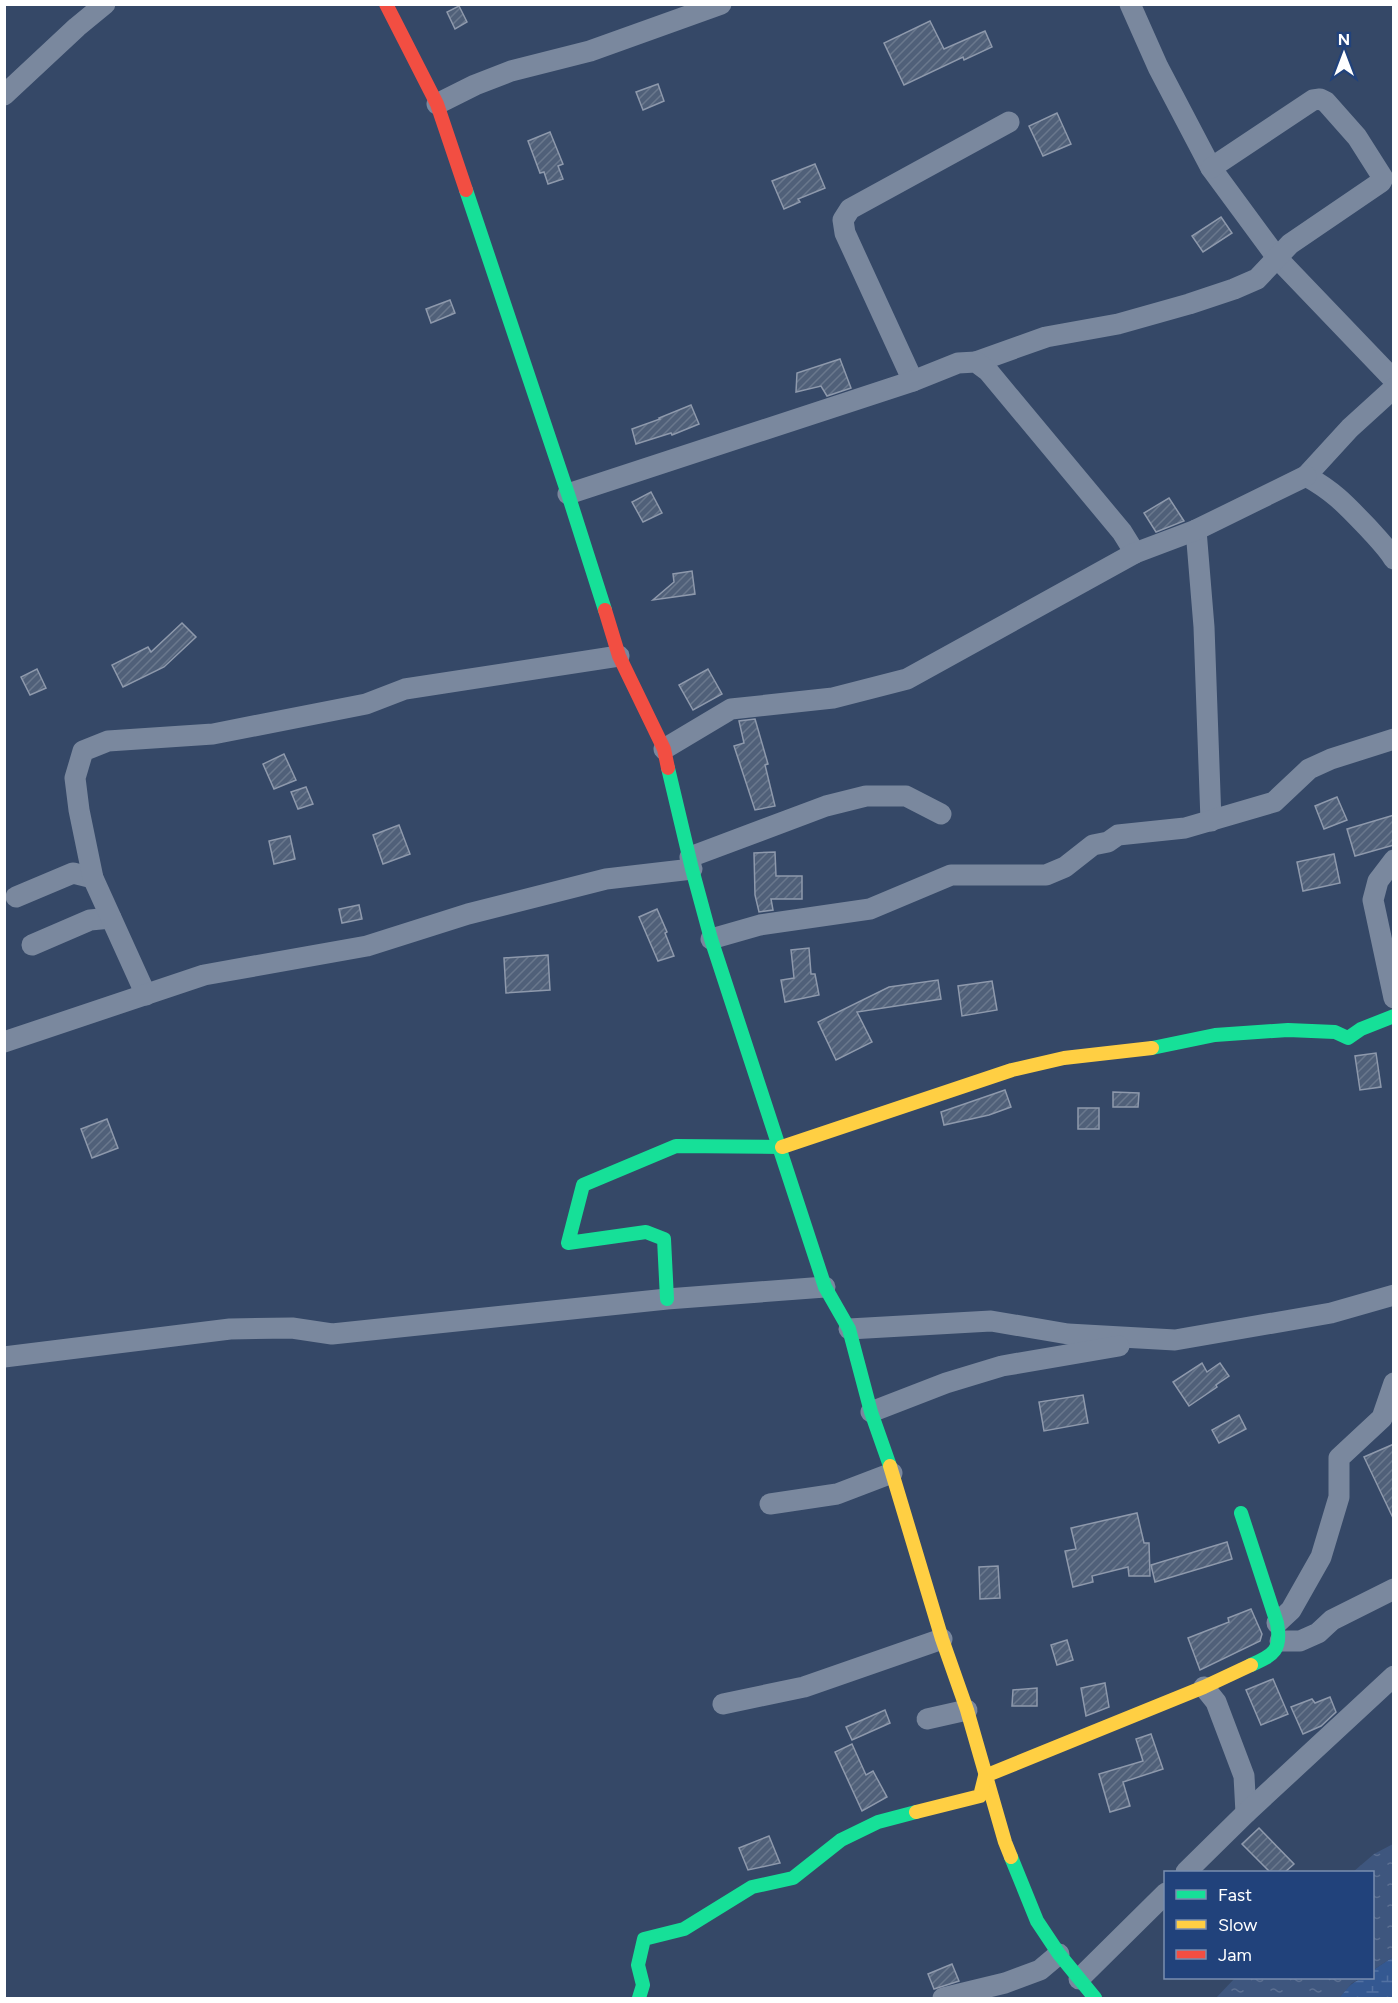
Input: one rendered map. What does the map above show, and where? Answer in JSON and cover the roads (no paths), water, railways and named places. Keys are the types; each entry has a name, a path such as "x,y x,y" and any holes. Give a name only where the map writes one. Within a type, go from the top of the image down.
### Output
{"main road":[{"path":"386,4 437,104 568,494 619,656 664,749 711,939 825,1287 849,1329 871,1413 892,1473 942,1639 967,1710 1005,1842 1037,1921 1059,1954 1095,1998"},
{"path":"667,1299 664,1239 646,1232 568,1244 583,1185 676,1146 780,1147 1012,1070 1064,1058 1156,1047 1215,1035 1288,1030 1335,1032 1348,1038 1361,1029 1394,1016"},
{"path":"985,1776 1204,1687 1269,1657 1276,1650 1278,1632 1241,1513"},
{"path":"639,1998 643,1985 638,1965 644,1939 684,1929 752,1887 793,1878 842,1840 878,1822 980,1796 985,1776"}],"street":[{"path":"4,95 69,34 105,4"},
{"path":"437,104 475,85 511,71 590,51 721,4"},
{"path":"1130,4 1158,67 1211,168 1278,259 1394,380"},
{"path":"568,494 913,381 958,363 976,362 1046,337 1118,324 1234,289 1257,279 1290,244 1381,182 1383,178 1357,138 1326,102 1320,99 1313,100 1211,168"},
{"path":"913,381 845,233 843,220 850,209 1009,122"},
{"path":"976,362 988,371 1044,438 1122,532 1135,553"},
{"path":"664,749 731,709 833,698 907,679 1135,553 1196,530 1306,476 1350,428 1394,388"},
{"path":"1306,476 1329,489 1343,501 1388,549 1394,559"},
{"path":"1196,530 1204,627 1211,821"},
{"path":"147,995 93,878 75,778 83,751 108,741 213,734 366,704 405,689 619,656"},
{"path":"711,939 760,925 870,909 951,875 1046,875 1065,867 1093,845 1108,842 1118,835 1185,828 1274,802 1308,769 1331,759 1394,739"},
{"path":"4,1042 204,975 367,946 468,914 606,879 691,863 826,806 866,796 906,796 941,814"},
{"path":"1394,861 1377,881 1373,900 1394,998"},
{"path":"16,897 73,873 93,878"},
{"path":"32,945 90,920 111,918"},
{"path":"4,1357 230,1329 292,1328 332,1334 667,1299 825,1287"},
{"path":"871,1413 946,1383 1002,1366 1081,1352 1175,1340 1331,1313 1394,1295"},
{"path":"849,1329 991,1321 1068,1334 1175,1340"},
{"path":"1394,1383 1382,1418 1339,1458 1339,1497 1321,1557 1278,1632 1300,1641 1318,1633 1332,1620 1394,1589"},
{"path":"770,1504 837,1494 892,1473"},
{"path":"723,1704 804,1687 942,1639"},
{"path":"1187,1871 1245,1813 1394,1676"},
{"path":"1204,1687 1216,1702 1244,1776 1245,1813"},
{"path":"927,1719 967,1710"},
{"path":"1079,1979 1164,1895"},
{"path":"943,1998 995,1986 1040,1970 1059,1954"}],"water":[{"path":"1393,1844 1393,1957 1374,1969 1374,1871 1354,1871 1374,1854"},
{"path":"1234,1979 1359,1979 1352,1983 1339,1998 1216,1998"}]}
